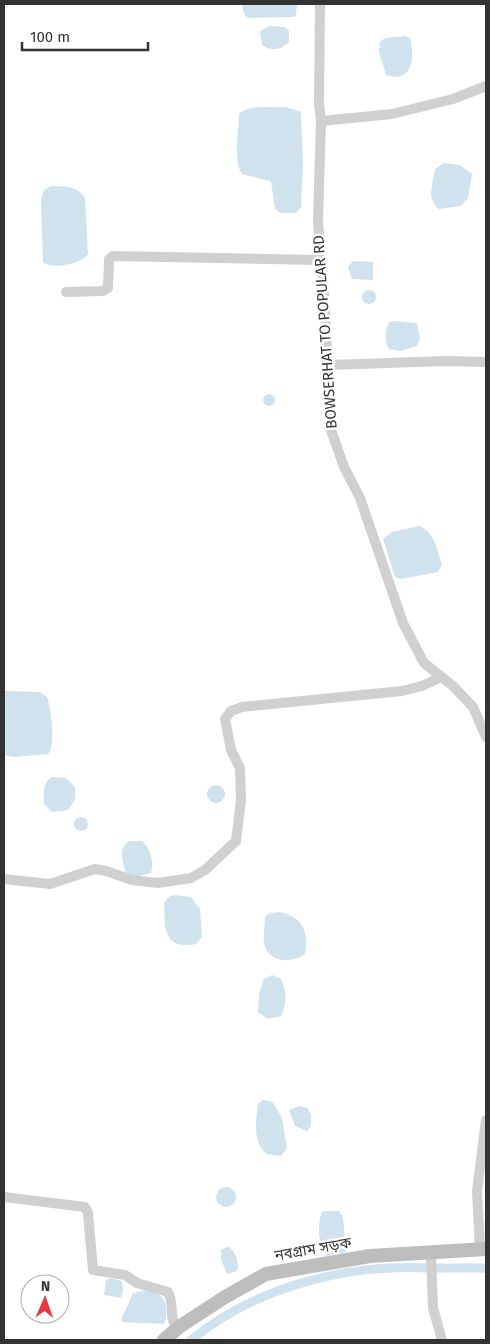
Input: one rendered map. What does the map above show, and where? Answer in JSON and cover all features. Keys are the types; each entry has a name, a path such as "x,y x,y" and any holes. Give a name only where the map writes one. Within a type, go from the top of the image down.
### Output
{"main road":[{"name":"নবগ্রাম সড়ক","path":"164,1340 176,1328 266,1274 370,1256 483,1249"}],"street":[{"name":"BOWSERHAT TO POPULAR RD","path":"320,4 319,104 321,121 318,221 331,430 344,467 360,498 404,623 424,663 473,707 486,737"},
{"path":"321,121 392,114 453,99 486,86"},
{"path":"66,292 103,291 108,288 109,259 112,256 321,260"},
{"path":"328,365 447,361 486,362"},
{"path":"4,879 50,884 95,870 143,882 190,878 220,859 236,841 240,800 240,768 231,750 225,719 232,711 242,707 402,691 422,686 441,677"},
{"path":"483,1249 477,1191 486,1120"},
{"path":"4,1197 85,1207 88,1213 92,1270 125,1275 137,1284 168,1292 172,1299 172,1319 176,1328"},
{"path":"431,1253 433,1308 442,1340"}],"shaded area":[{"path":"486,1179 486,1241 484,1238"}],"water":[{"path":"242,4 297,4 296,15 294,17 248,18 244,14"},
{"path":"270,26 284,27 289,31 289,42 283,47 276,49 269,49 262,45 260,31"},
{"path":"405,36 410,38 412,45 410,67 402,76 386,75 379,52 380,42 385,38"},
{"path":"261,107 286,107 301,112 303,164 301,207 296,213 280,213 275,209 271,181 242,174 238,162 239,114 249,109"},
{"path":"444,163 460,165 472,174 468,198 461,206 439,209 431,196 432,185 435,169"},
{"path":"51,186 74,189 85,198 88,254 80,261 66,265 53,266 43,262 41,201 44,190"},
{"path":"353,261 373,262 373,280 352,279 348,267"},
{"path":"366,290 372,290 376,297 372,304 366,304 362,300 362,294"},
{"path":"389,322 417,323 420,339 417,346 400,351 389,349 386,343 386,332"},
{"path":"271,394 274,395 274,405 267,406 264,405 263,398 264,395"},
{"path":"419,526 432,537 442,565 438,572 401,579 395,577 383,539 392,532"},
{"path":"4,691 40,692 47,697 52,735 52,743 48,754 14,757 4,755"},
{"path":"52,777 66,778 75,787 75,800 68,810 52,812 44,804 45,786"},
{"path":"216,785 222,788 225,794 222,800 216,803 210,800 207,794 210,788"},
{"path":"78,817 84,817 88,824 84,831 78,831 74,827 74,821"},
{"path":"130,841 142,841 148,848 152,860 151,873 135,877 126,873 122,851 123,847"},
{"path":"170,896 191,897 200,909 202,937 196,944 177,944 168,936 164,903"},
{"path":"280,912 294,918 303,927 306,939 305,954 293,959 280,960 274,958 266,949 264,939 265,917 270,913"},
{"path":"272,975 281,979 285,993 285,1002 281,1016 268,1019 258,1012 259,994 264,979"},
{"path":"262,1100 273,1102 282,1118 287,1148 281,1156 267,1154 259,1144 256,1131 256,1117 258,1104"},
{"path":"299,1106 307,1108 311,1115 311,1126 307,1131 295,1126 289,1110"},
{"path":"226,1187 233,1190 236,1197 233,1204 226,1207 219,1204 216,1197 219,1190"},
{"path":"339,1211 343,1217 346,1252 327,1256 324,1253 320,1242 319,1222 322,1212"},
{"path":"228,1246 236,1257 238,1268 237,1271 227,1274 221,1260 221,1250"},
{"path":"111,1278 122,1281 123,1291 121,1298 104,1295 106,1280"},
{"path":"147,1290 158,1294 164,1302 166,1318 164,1324 123,1322 121,1320 133,1293"}],"waterway":[{"path":"191,1340 216,1322 244,1306 273,1293 303,1283 365,1270 428,1268"},
{"path":"436,1268 486,1268"}]}
